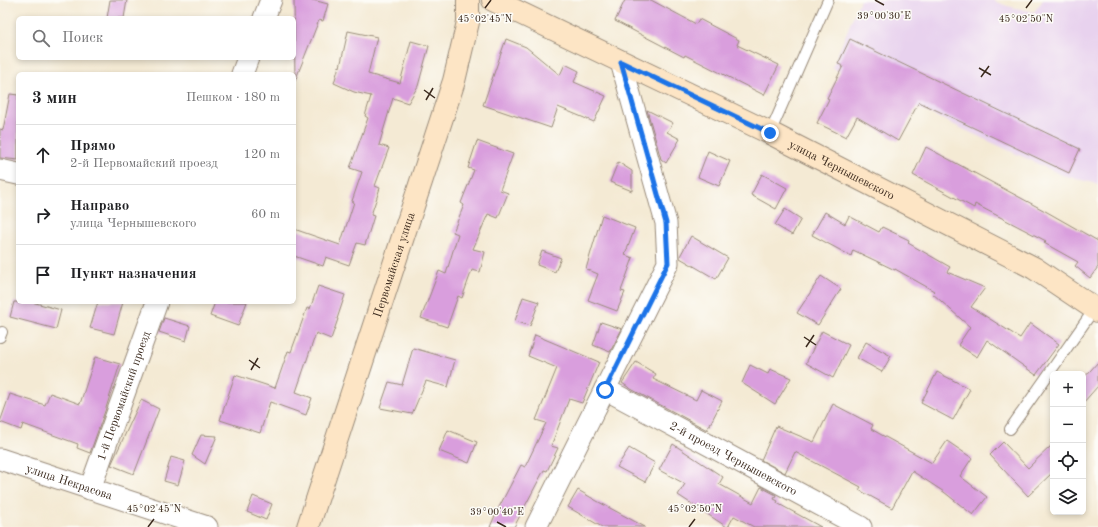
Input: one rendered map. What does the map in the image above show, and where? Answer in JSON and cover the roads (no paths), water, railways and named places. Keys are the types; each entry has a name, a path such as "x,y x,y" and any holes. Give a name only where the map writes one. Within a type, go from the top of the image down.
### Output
{"street":[{"path":"265,16 271,0"},
{"name":"Первомайская улица","path":"308,527 454,81 468,22 468,0"},
{"name":"улица Чернышевского","path":"493,0 770,133 1034,268 1096,310"},
{"path":"243,72 247,60"},
{"path":"536,527 668,263 666,223 621,62"},
{"path":"0,170 16,174"},
{"name":"1-й Первомайский проезд","path":"90,490 156,304"},
{"name":"2-й проезд Чернышевского","path":"605,390 861,527"},
{"name":"улица Некрасова","path":"0,459 90,490 207,527"}],"lane":[{"path":"770,133 828,0"},
{"path":"1010,430 1096,310"}]}
